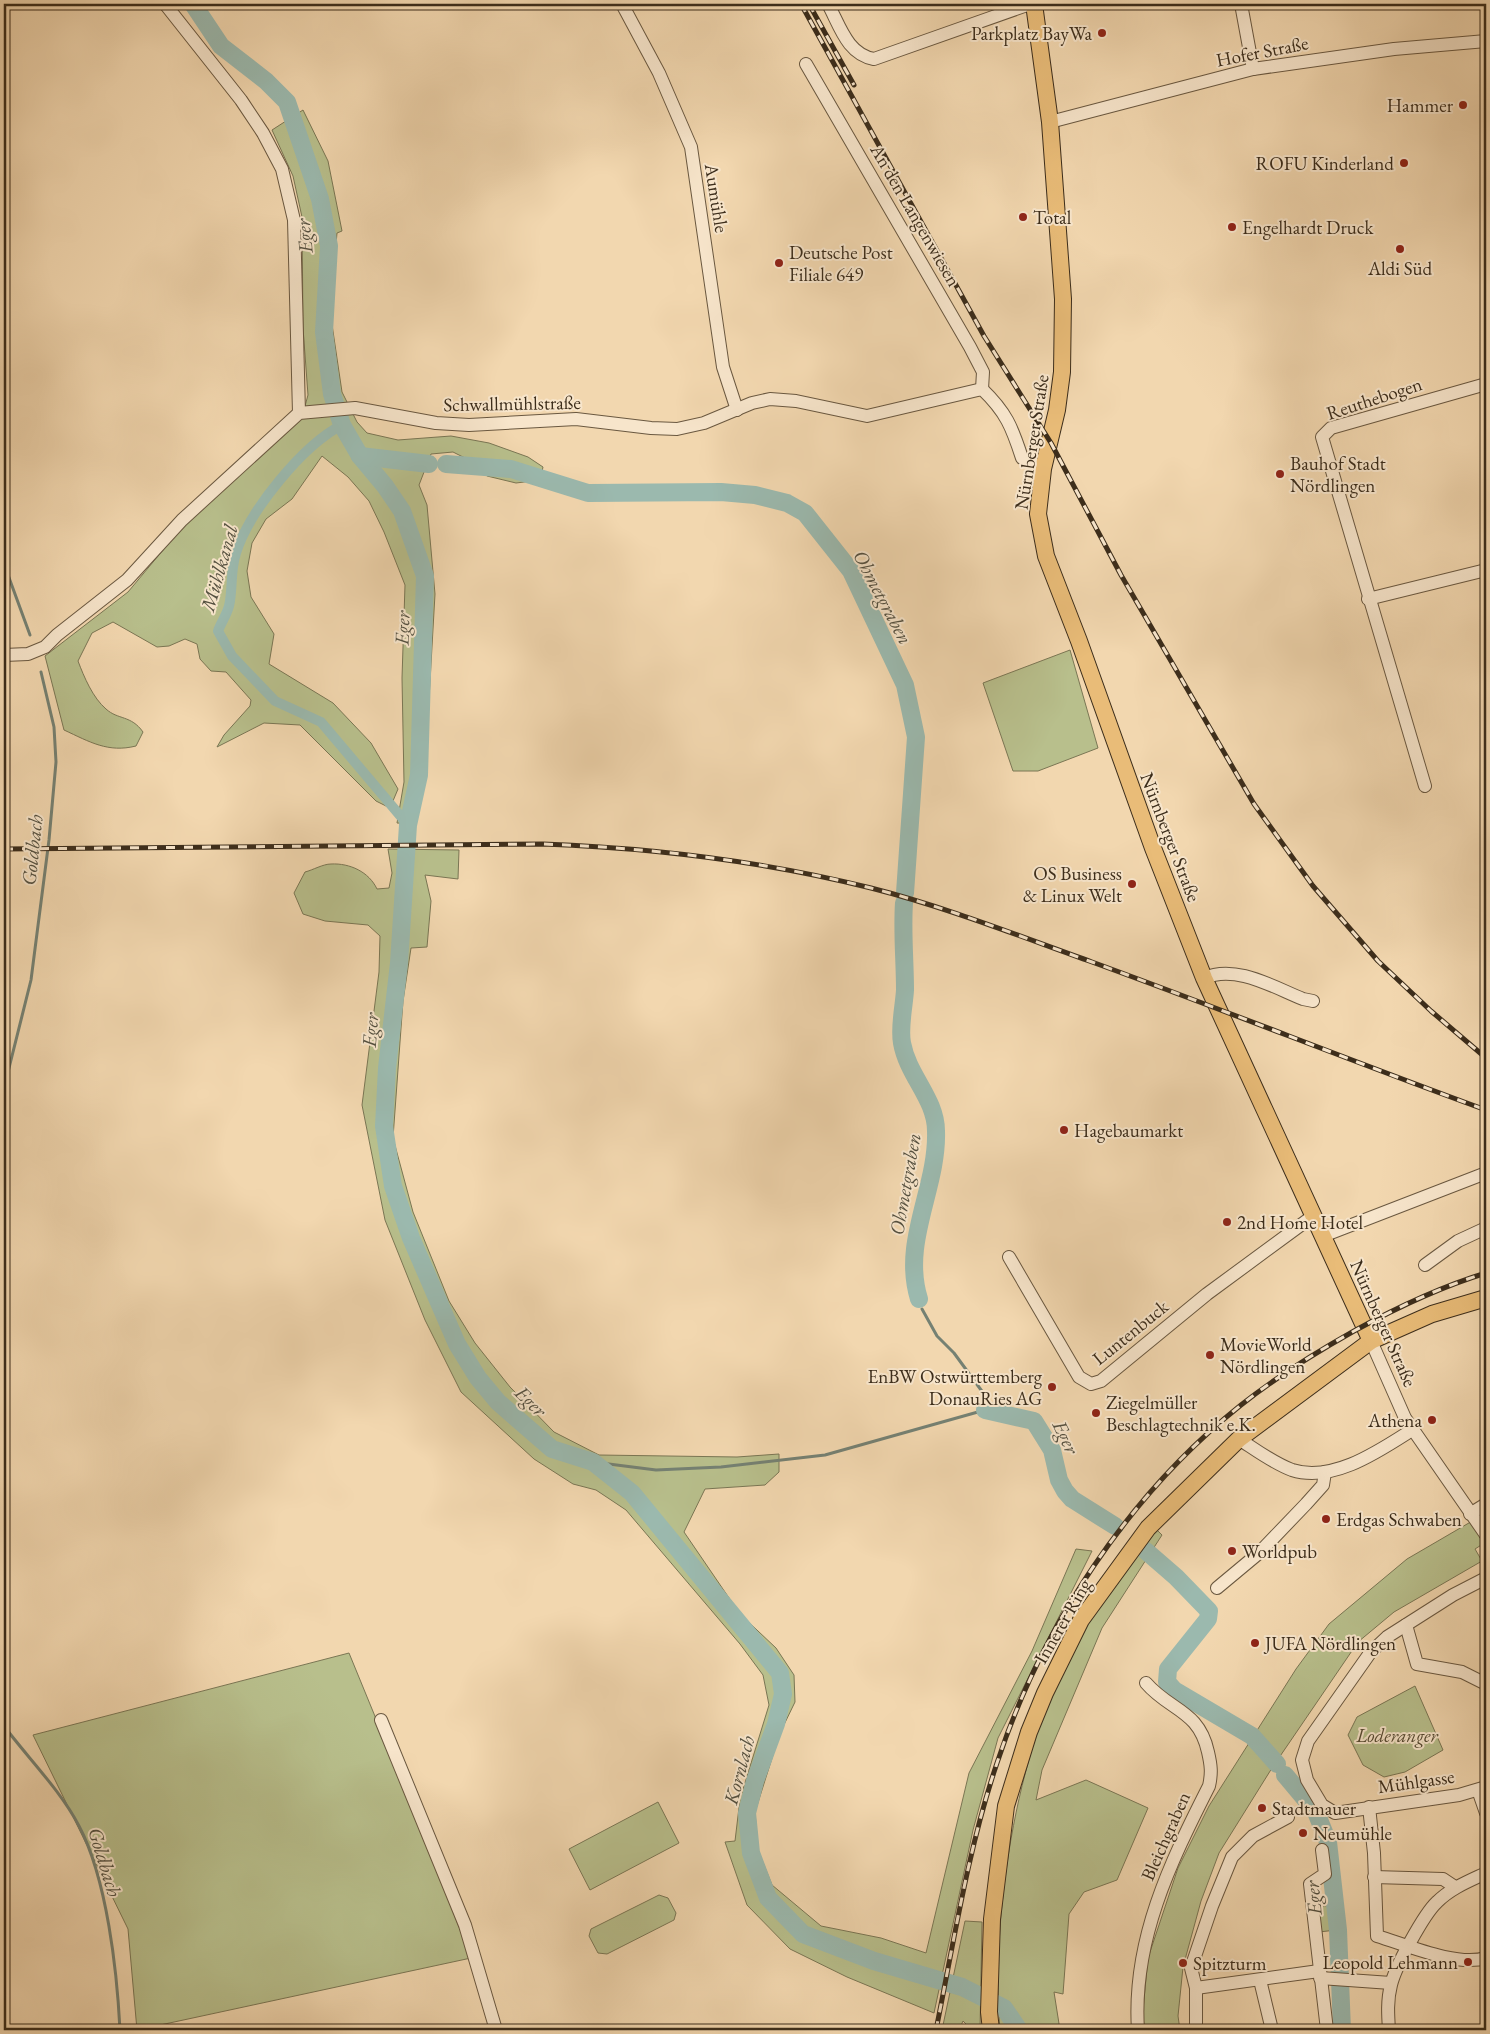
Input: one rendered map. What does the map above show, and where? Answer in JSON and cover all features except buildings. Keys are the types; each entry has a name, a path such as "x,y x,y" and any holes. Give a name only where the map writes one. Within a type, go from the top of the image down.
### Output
{"main road":[{"name":"Nürnberger Straße","path":"1032,4 1050,122 1060,242 1064,336 1057,410 1043,470 1038,514 1046,556 1079,641 1153,848 1204,978 1371,1341"},
{"name":"Innerer Ring","path":"991,2030 989,1983 992,1919 1006,1806 1029,1732 1045,1693 1082,1620 1148,1528 1239,1439 1371,1341 1432,1314 1486,1298"}],"street":[{"path":"4,655 28,654 45,647 57,635 127,580 182,520 299,413 294,220 282,169 263,133 241,100 165,4"},
{"name":"Aumühle","path":"622,4 659,73 690,147 723,367 736,410"},
{"path":"828,4 853,50 864,57 874,59 1032,4"},
{"path":"1240,4 1253,69"},
{"name":"Hofer Straße","path":"1050,122 1253,69 1394,49 1486,42"},
{"name":"An den Langenwiesen","path":"806,64 970,346 983,372 982,388"},
{"name":"Reuthebogen","path":"1425,786 1368,599 1322,437 1331,428 1486,384"},
{"path":"982,388 999,406 1012,428 1022,458 1043,470"},
{"name":"Schwallmühlstraße","path":"299,413 355,408 436,423 469,424 576,419 651,428 678,429 704,423 752,403 770,399 796,402 866,416 982,388"},
{"path":"1368,599 1486,570"},
{"path":"1204,978 1226,972 1270,985 1302,999 1313,1001"},
{"path":"1323,1236 1486,1173"},
{"name":"Luntenbuck","path":"1009,1257 1079,1377 1091,1384 1101,1381 1207,1294 1313,1216"},
{"path":"1425,1265 1458,1241 1486,1228"},
{"name":"Nürnberger Straße","path":"1371,1341 1388,1382 1412,1430 1486,1535"},
{"path":"1239,1439 1274,1462 1292,1470 1312,1473 1325,1472 1346,1466 1412,1430"},
{"path":"1217,1588 1259,1554 1306,1504 1323,1485 1325,1472"},
{"path":"1470,1514 1486,1504"},
{"path":"1486,1578 1453,1595 1406,1625 1417,1664 1462,1672 1486,1684"},
{"name":"Mühlgasse","path":"1406,1625 1387,1638 1370,1654 1305,1748 1302,1760 1307,1780 1322,1805 1335,1813 1459,1795 1482,1788"},
{"name":"Bleichgraben","path":"1138,2030 1138,1983 1141,1954 1153,1912 1165,1878 1209,1786 1212,1773 1207,1747 1195,1722 1153,1691 1146,1683"},
{"path":"381,1720 465,1925 496,2030"},
{"path":"1482,1788 1486,1813"},
{"path":"1368,1807 1377,1936 1410,1947 1475,1962 1486,1958"},
{"path":"1196,2030 1196,1988 1192,1968 1212,1906 1232,1857 1253,1836 1288,1817"},
{"path":"1322,1850 1325,1874 1310,1884 1327,2030"},
{"path":"1389,2030 1388,2000 1391,1983 1436,1903 1455,1887 1486,1873"},
{"path":"1374,1877 1443,1879 1455,1887"},
{"path":"1196,1988 1320,1974 1341,1979 1391,1983"},
{"path":"1260,1980 1272,2030"}],"green space":[{"path":"303,110 328,161 342,231 337,233 330,311 342,392 357,422 367,433 398,440 451,436 489,443 528,457 543,467 540,480 516,483 487,476 465,458 453,452 431,454 419,485 427,505 435,594 424,787 417,799 415,824 397,823 404,782 402,678 405,585 384,532 369,501 348,477 322,456 292,499 266,519 252,543 247,571 251,597 274,634 269,664 333,703 371,743 398,789 390,808 376,801 300,725 264,723 217,747 224,735 250,706 251,700 226,672 211,671 200,659 197,644 185,639 169,646 157,647 113,622 92,633 78,661 89,687 101,704 115,715 134,723 143,732 136,746 126,748 99,745 64,730 45,656 128,592 194,513 302,417 308,395 303,328 302,217 293,176 272,130"},
{"path":"1070,650 1098,748 1038,771 1013,771 983,683"},
{"path":"388,849 459,850 458,879 425,875 431,901 427,947 411,948 403,1001 393,1138 413,1212 449,1301 475,1343 510,1387 554,1432 599,1455 737,1457 779,1454 779,1472 765,1485 705,1489 684,1532 740,1614 776,1648 794,1675 795,1702 780,1733 755,1812 758,1850 772,1885 821,1926 881,1938 926,1953 969,1773 1032,1651 1076,1549 1092,1551 998,1738 973,1830 934,2013 847,1977 790,1949 747,1905 725,1842 735,1841 740,1799 769,1705 763,1675 740,1644 626,1510 596,1490 573,1484 534,1459 461,1392 425,1320 385,1220 362,1105 379,972 380,936 368,925 325,921 303,914 294,893 305,872 331,864 345,865 364,873 377,889 389,888 392,873"},
{"path":"1486,1513 1486,1542 1475,1549 1482,1561 1394,1612 1358,1642 1272,1768 1219,1853 1201,1901 1183,1967 1178,2016 1180,2030 1144,2030 1143,2010 1148,1958 1178,1868 1209,1806 1296,1669 1329,1624 1407,1559"},
{"path":"1155,1528 1162,1535 1102,1628 1042,1770 1036,1800 1086,1780 1148,1808 1117,1880 1084,1892 1069,1914 1063,1994 1054,1992 1060,2030 1000,2030 998,1983 1005,1879 1025,1772 1041,1721 1059,1675 1081,1633 1098,1606"},
{"path":"349,1653 418,1821 471,1958 137,2030 128,1929 33,1735"},
{"name":"Loderanger","path":"1415,1686 1443,1750 1405,1772 1384,1777 1363,1765 1348,1735 1357,1717"},
{"path":"658,1802 679,1843 590,1890 569,1849"},
{"path":"659,1895 668,1898 676,1913 674,1920 607,1954 598,1953 589,1936 591,1929"},
{"path":"1332,1905 1336,1930 1319,1932 1316,1907"},
{"path":"965,1921 982,1922 980,2030 970,2030 963,2021 959,2030 942,2030"}],"waterway":[{"name":"Eger","path":"193,4 221,46 266,81 287,102 320,199 329,246 324,332 332,394 342,425 360,456 385,486 402,511 425,576 419,775 408,825 399,963 387,1068 384,1126 393,1186 411,1238 457,1344 478,1378 498,1402 552,1449 593,1462 632,1493 780,1673 783,1694 776,1724 755,1781 747,1813 751,1853 768,1898 803,1934 874,1961 962,1987 1004,2008 1019,2030"},
{"name":"Mühlkanal","path":"342,425 327,435 295,463 265,499 253,518 236,553 229,606 218,631 232,656 275,701 321,722 408,825"},
{"name":"Ohmetgraben","path":"360,456 429,464"},
{"name":"Ohmetgraben","path":"446,464 511,469 588,493 721,492 755,495 787,503 805,513 851,571 905,685 916,737 905,893"},
{"name":"Goldbach","path":"4,564 30,635"},
{"name":"Goldbach","path":"4,1088 31,980 49,840 56,762 54,727 41,672"},
{"name":"Ohmetgraben","path":"904,903 905,990 901,1037 905,1055 932,1108 936,1131 932,1173 921,1215 914,1256 919,1299"},
{"name":"Eger","path":"593,1462 656,1470 721,1467 825,1455 985,1410 984,1394 954,1353 937,1336 922,1309"},
{"name":"Eger","path":"985,1410 1034,1421 1052,1450 1059,1480 1065,1491 1072,1499 1115,1526"},
{"name":"Eger","path":"1146,1551 1176,1577 1209,1611 1208,1619 1168,1669 1167,1682 1174,1690 1252,1736 1277,1764"},
{"name":"Goldbach","path":"4,1726 63,1800 72,1813 89,1848 97,1872 109,1926 120,2030"},
{"name":"Eger","path":"1285,1775 1316,1812 1328,1842 1338,1930 1342,2030"},
{"path":"1335,1904 1331,1909 1332,1926 1338,1930"}],"railway":[{"path":"801,4 984,336 1051,443 1121,575 1254,804 1313,886 1378,961 1431,1011 1486,1058"},
{"path":"809,4 854,85"},
{"path":"4,849 543,844 626,849 708,857 790,870 871,888 982,922 1486,1110"},
{"path":"936,2030 970,1862 997,1763 1016,1712 1038,1662 1064,1613 1094,1566 1126,1522 1162,1480 1200,1441 1254,1395 1310,1357 1370,1322 1435,1291 1486,1273"}],"place":[{"name":"Parkplatz BayWa","path":"1102,33"},
{"name":"Hammer","path":"1463,105"},
{"name":"ROFU Kinderland","path":"1404,163"},
{"name":"Total","path":"1023,217"},
{"name":"Engelhardt Druck","path":"1232,227"},
{"name":"Aldi Süd","path":"1400,249"},
{"name":"Deutsche Post Filiale 649","path":"779,263"},
{"name":"Bauhof Stadt Nördlingen","path":"1280,474"},
{"name":"OS Business & Linux Welt","path":"1132,884"},
{"name":"Hagebaumarkt","path":"1064,1130"},
{"name":"2nd Home Hotel","path":"1227,1222"},
{"name":"MovieWorld Nördlingen","path":"1210,1355"},
{"name":"EnBW Ostwürttemberg DonauRies AG","path":"1052,1387"},
{"name":"Ziegelmüller Beschlagtechnik e.K.","path":"1096,1413"},
{"name":"Athena","path":"1432,1420"},
{"name":"Erdgas Schwaben","path":"1326,1519"},
{"name":"Worldpub","path":"1232,1551"},
{"name":"JUFA Nördlingen","path":"1255,1643"},
{"name":"Stadtmauer","path":"1262,1808"},
{"name":"Neumühle","path":"1303,1833"},
{"name":"Leopold Lehmann","path":"1468,1962"},
{"name":"Spitzturm","path":"1183,1963"}],"water label":[{"name":"Kornlach","path":"739,1770"}]}
